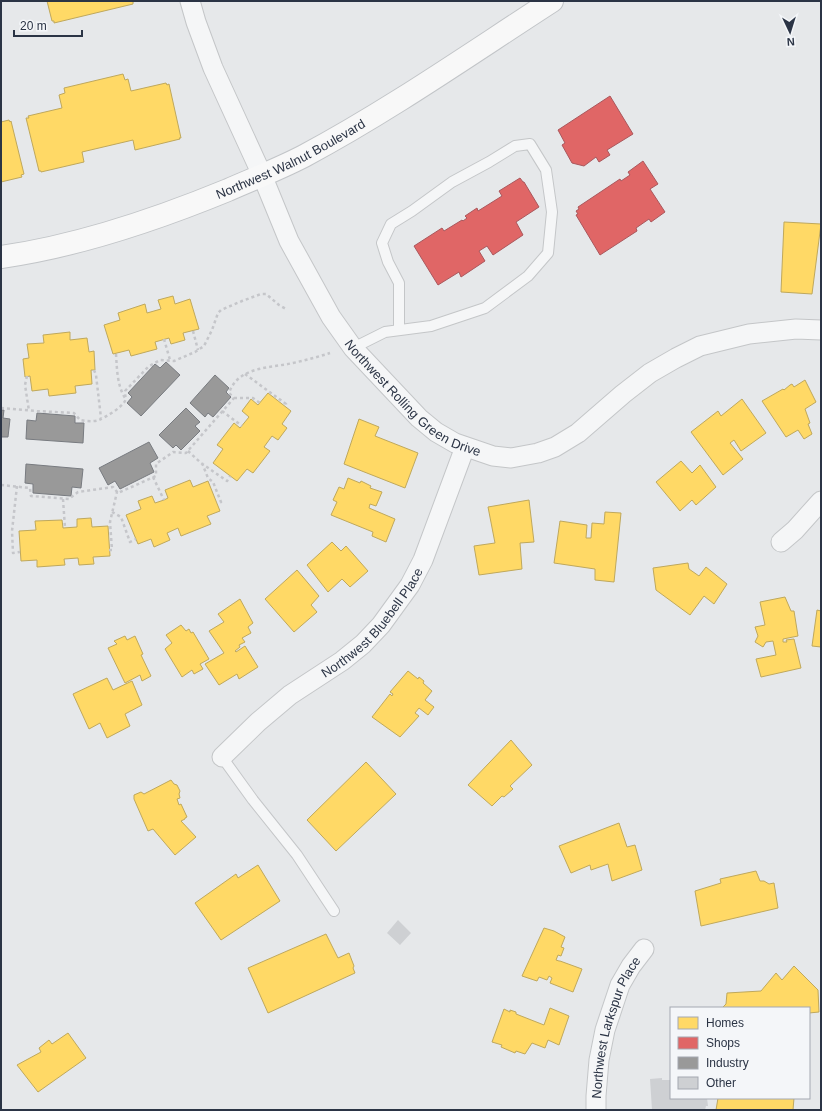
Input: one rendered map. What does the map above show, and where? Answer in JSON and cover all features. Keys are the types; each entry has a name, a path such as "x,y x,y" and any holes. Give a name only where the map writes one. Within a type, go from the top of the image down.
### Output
{"main road":[{"name":"Northwest Walnut Boulevard","path":"1,257 67,244 139,224 187,207 303,156 378,113 552,1"}],"street":[{"name":"Northwest Rolling Green Drive","path":"190,1 213,68 262,175 289,241 331,317 353,348 419,418 436,432 455,443 493,456 512,458 538,453 555,447 578,433 650,373 700,346 749,334 796,329 821,330"},
{"name":"Northwest Bluebell Place","path":"222,757 258,722 290,695 342,661 363,644 381,625 410,585 423,560 465,447"},
{"path":"781,542 796,530 821,502"},
{"name":"Northwest Larkspur Place","path":"596,1110 599,1060 605,1030 620,985 631,966 644,949"}],"lane":[{"path":"353,348 385,332 431,326 485,308 528,276 548,253 552,212 546,170 530,144 515,146 452,182 392,224 382,243 388,262 398,282 399,330"},
{"path":"222,757 253,800 297,855 334,911"}],"path":[{"path":"1,408 74,413 80,420 98,420 113,412 123,403 126,399 125,391 148,367 160,360 174,361 204,346 212,330 218,312 221,310 261,294 266,294 286,309"},
{"path":"193,330 198,350"},
{"path":"164,339 170,360"},
{"path":"260,403 253,398 234,398 229,393 231,387 245,374 259,368 293,363 330,353"},
{"path":"116,354 117,374 121,391 126,399"},
{"path":"94,370 101,418"},
{"path":"245,374 286,404 285,406"},
{"path":"27,376 25,385 29,411"},
{"path":"117,492 118,493 156,476 156,464 173,452 186,453 234,398"},
{"path":"222,411 242,426"},
{"path":"188,451 201,463 227,481 230,476"},
{"path":"201,463 208,478 213,482 216,489 221,502 217,503"},
{"path":"154,477 164,500"},
{"path":"1,485 30,488 31,496 63,499 69,499 78,492 113,487 117,492"},
{"path":"17,486 12,545 13,553 20,552"},
{"path":"109,550 112,550 110,522 117,492"},
{"path":"63,499 65,528"},
{"path":"112,512 122,517 130,542 136,539"}],"building: Homes":[{"path":"47,1 135,1 133,4 54,23 54,21 52,21"},
{"path":"123,74 125,80 128,79 131,91 166,83 167,85 169,84 181,138 135,150 133,140 82,152 84,162 41,172 39,171 26,118 29,118 28,116 62,108 59,95 65,93 64,88"},
{"path":"9,120 10,122 11,121 24,174 21,175 22,177 1,182 1,122"},
{"path":"784,222 821,224 812,294 781,292"},
{"path":"173,296 175,304 190,299 199,329 183,333 185,340 171,344 169,338 155,342 157,349 131,356 129,350 113,354 104,325 120,320 118,313 145,304 147,313 161,309 158,300"},
{"path":"70,332 70,340 87,338 89,352 94,351 95,370 91,370 92,384 75,386 76,393 49,396 48,389 32,391 30,376 25,377 23,359 29,358 27,344 44,343 43,335"},
{"path":"805,380 816,402 805,409 812,434 804,439 798,430 786,437 762,401 783,389 784,390 792,384 794,387"},
{"path":"268,393 291,411 282,424 287,428 278,440 272,436 264,447 270,451 253,473 247,469 237,481 213,463 223,449 217,445 234,423 240,428 249,417 242,411 251,399 258,405"},
{"path":"742,399 766,433 741,451 734,440 730,443 743,459 723,475 691,432 718,411 721,416"},
{"path":"359,419 379,427 375,436 418,453 405,488 344,464"},
{"path":"681,461 692,473 700,465 716,487 696,505 692,500 680,511 656,482"},
{"path":"348,478 360,483 361,481 371,486 370,488 382,492 376,506 370,504 369,508 395,519 386,542 372,536 373,532 331,515 337,502 333,500 339,487 344,489"},
{"path":"190,480 193,487 208,481 220,511 207,516 211,524 181,536 178,528 167,533 170,540 154,547 151,539 138,544 126,515 141,509 138,501 152,496 155,503 164,500 168,498 165,490"},
{"path":"529,500 534,542 520,543 522,569 479,575 474,546 495,543 488,507"},
{"path":"605,512 621,513 614,582 595,580 595,569 554,563 560,521 587,525 586,538 591,538 592,523 604,524"},
{"path":"91,518 92,527 108,526 110,556 93,557 94,564 79,565 78,558 64,559 65,565 37,567 37,560 21,561 19,531 36,530 35,521 62,520 63,528 77,527 77,519"},
{"path":"332,542 341,551 346,546 368,571 350,587 342,579 328,592 307,565"},
{"path":"688,563 689,569 699,576 706,567 727,584 714,604 704,596 690,615 656,590 653,568"},
{"path":"297,570 319,596 311,605 317,612 294,632 265,599"},
{"path":"785,597 791,611 794,611 798,636 783,639 783,642 794,639 801,668 761,677 756,659 776,655 773,641 766,642 763,647 755,642 758,636 755,627 765,625 760,602"},
{"path":"240,599 253,623 248,627 251,633 242,638 245,642 239,645 240,647 235,651 236,652 245,646 258,667 239,679 237,674 219,685 205,664 224,653 209,631 224,622 218,614"},
{"path":"817,610 821,611 821,647 812,646"},
{"path":"181,625 186,631 189,629 191,633 193,632 209,659 200,664 203,669 194,674 192,670 182,677 165,649 172,643 166,635"},
{"path":"125,636 127,640 135,636 143,654 141,655 151,676 142,681 140,675 125,683 108,648 117,644 114,641"},
{"path":"408,671 418,679 419,677 424,681 423,683 432,691 425,700 434,707 428,715 419,708 415,713 419,716 400,737 372,717 390,694 392,696 393,694 390,692"},
{"path":"107,678 113,690 132,681 142,705 125,714 130,726 107,738 100,723 89,729 73,694"},
{"path":"511,740 532,765 510,786 513,789 504,797 502,796 492,806 468,785"},
{"path":"366,762 396,794 336,851 307,820"},
{"path":"171,780 177,785 180,791 180,798 177,799 187,817 181,821 196,837 175,855 153,829 148,831 134,799 134,795 141,792 144,794"},
{"path":"619,823 627,847 635,845 642,870 612,881 608,864 591,870 590,865 571,873 559,846"},
{"path":"258,865 280,901 221,940 195,903 236,874 238,878"},
{"path":"756,871 760,881 764,881 769,884 774,883 778,908 701,926 695,891 721,883 720,879"},
{"path":"544,928 565,937 561,947 564,948 561,956 558,955 556,960 582,969 573,992 550,983 552,978 549,976 547,980 539,977 537,981 522,976"},
{"path":"326,934 338,958 349,953 355,973 268,1013 248,968"},
{"path":"794,966 818,990 819,1012 810,1013 810,1007 723,1007 726,1004 727,993 761,991 776,973 782,980"},
{"path":"550,1008 569,1016 559,1045 548,1040 545,1048 532,1043 525,1054 516,1051 515,1053 501,1047 502,1045 492,1042 504,1009 510,1012 510,1010 516,1012 516,1014 544,1025"},
{"path":"68,1033 86,1058 38,1092 17,1065 41,1052 39,1048 49,1040 52,1044"},
{"path":"718,1099 794,1099 793,1110 716,1110"}],"building: Shops":[{"path":"610,96 633,134 607,150 610,155 599,162 596,157 584,166 572,163 562,145 565,143 558,130"},
{"path":"643,161 658,184 650,189 665,212 651,222 649,219 636,228 637,231 600,255 576,215 578,214 576,211 579,209 578,207 620,179 621,181 630,175 628,172"},
{"path":"520,178 539,207 516,222 523,235 493,255 487,246 479,251 485,261 461,277 459,272 438,285 414,246 442,228 444,231 462,220 463,221 467,218 465,216 477,208 478,211 502,196 499,191"}],"building: Industry":[{"path":"166,362 180,375 141,416 127,403 132,397 128,393 155,364 160,368"},
{"path":"215,375 229,388 226,392 231,397 213,417 208,413 205,417 190,403"},
{"path":"186,408 200,422 195,426 200,431 181,450 176,445 173,448 159,435"},
{"path":"1,410 4,410 3,418 10,419 8,437 1,437"},
{"path":"37,413 75,416 75,423 84,423 83,443 26,439 27,420 36,421"},
{"path":"149,442 158,458 150,463 154,472 120,489 115,481 108,485 99,468"},
{"path":"26,464 83,469 81,488 72,487 71,496 33,493 33,484 25,483"}],"building: Other":[{"path":"398,920 411,933 400,945 387,933"},
{"path":"662,1078 662,1080 670,1080 670,1099 707,1099 708,1106 706,1106 705,1110 652,1110 650,1079"}]}
